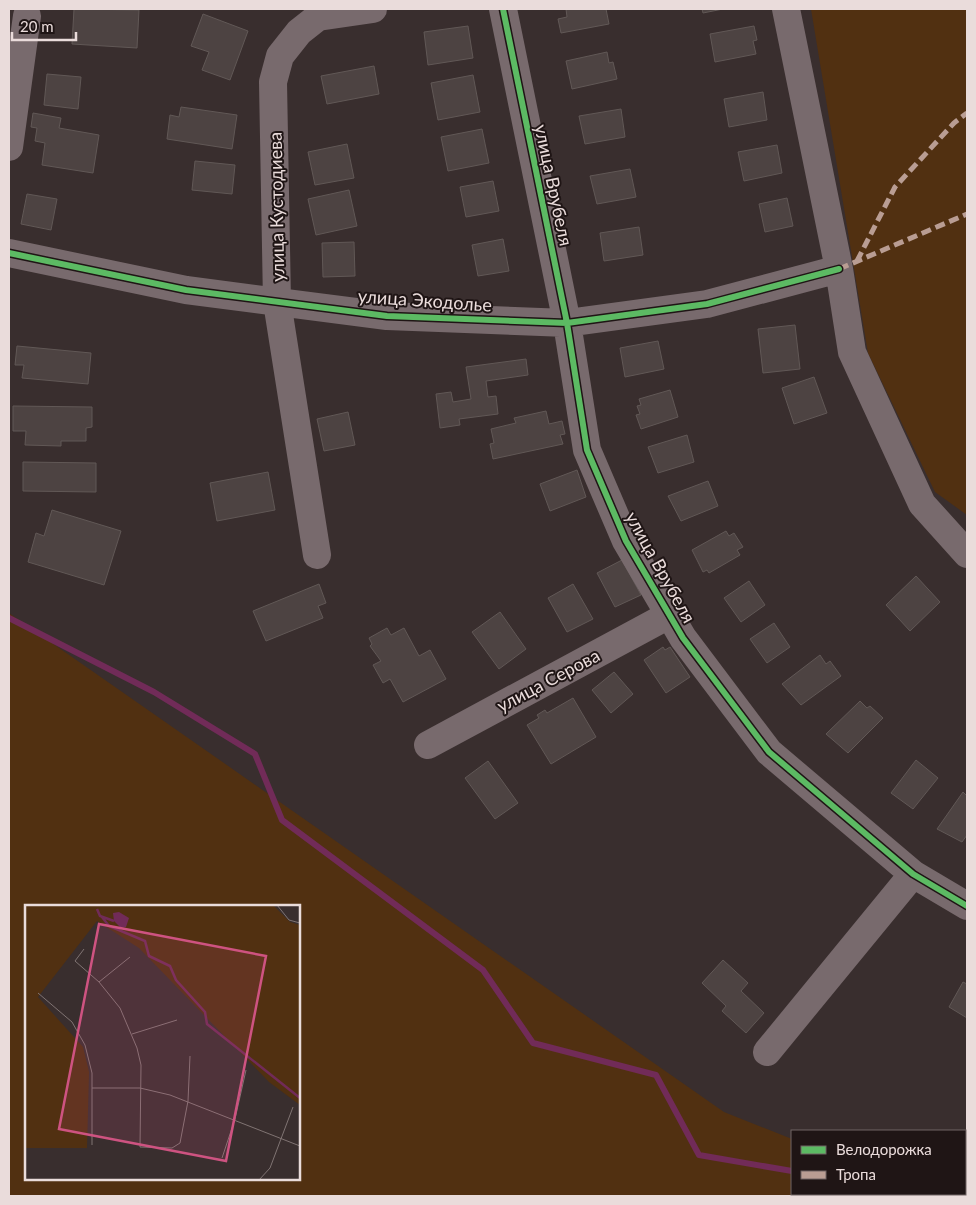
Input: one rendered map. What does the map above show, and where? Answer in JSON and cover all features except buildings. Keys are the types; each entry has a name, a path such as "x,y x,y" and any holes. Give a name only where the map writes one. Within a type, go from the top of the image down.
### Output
{"street":[{"name":"улица Кустодиева","path":"317,555 277,302 273,82 280,56 299,32 318,17 372,9"},
{"name":"улица Врубеля","path":"503,9 567,323 587,450 626,541 683,638 769,752 913,874 967,906"},
{"path":"786,9 839,269 852,352 922,504 967,554"},
{"path":"9,147 27,16"},
{"name":"улица Экодолье","path":"9,253 186,290 387,316 567,323 707,304 839,269"},
{"name":"улица Серова","path":"428,744 669,615"},
{"path":"767,1052 913,874"}],"shaded area":[{"path":"811,9 967,9 967,515 935,492 868,353"},
{"path":"9,613 724,1112 791,1139 791,1195 940,1196 9,1196"}],"waterway":[{"path":"9,618 154,692 255,754 282,820 483,970 533,1043 656,1075 699,1155 791,1171"},
{"path":"893,1195 898,1196"}],"marked path":[{"path":"857,261 895,187 954,123 967,113"},
{"path":"839,269 967,214"}],"cycle path":[{"path":"503,9 567,323 587,450 626,541 683,638 769,752 913,874 967,906"},
{"path":"9,253 186,290 387,316 567,323 707,304 839,269"}]}
